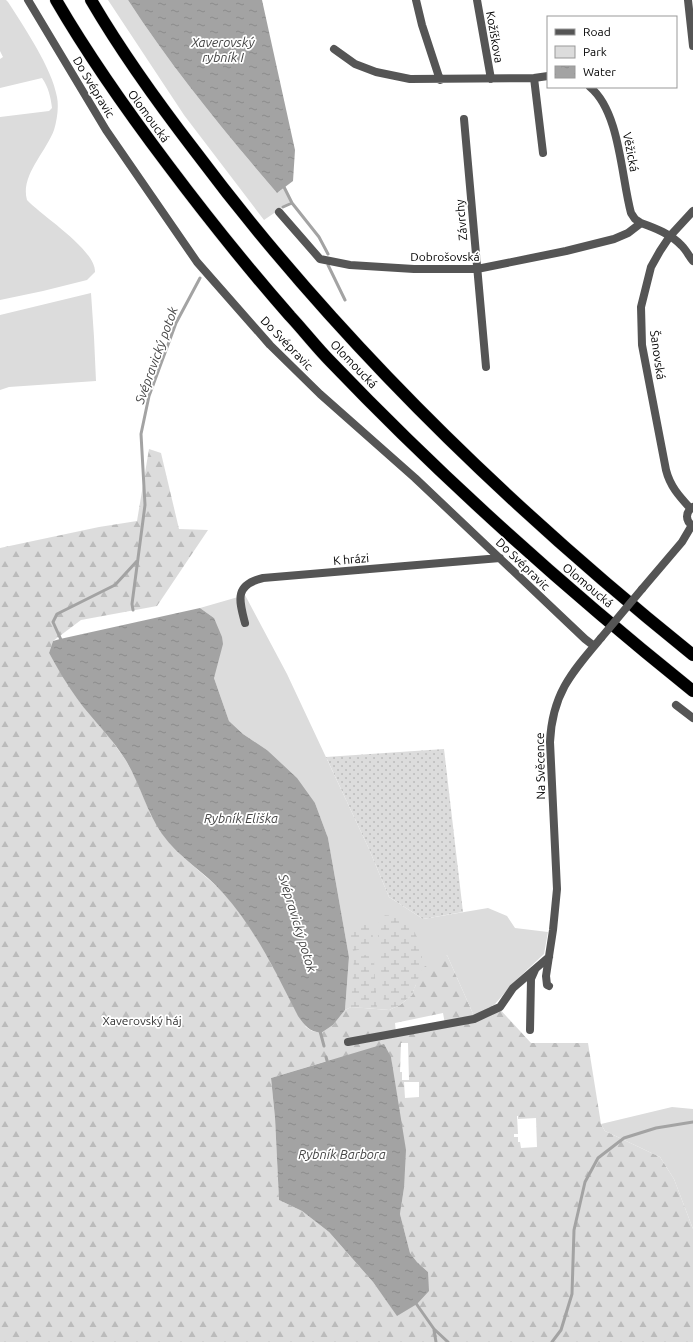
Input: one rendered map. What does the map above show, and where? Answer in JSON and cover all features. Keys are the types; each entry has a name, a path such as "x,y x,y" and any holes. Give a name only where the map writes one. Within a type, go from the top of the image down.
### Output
{"highway":[{"name":"Olomoucká","path":"56,0 68,22 132,117 208,218 264,286 330,361 434,466 491,519 550,572 693,692"},
{"name":"Olomoucká","path":"91,0 156,100 232,201 349,337 407,399 475,464 568,549 693,655"}],"street":[{"name":"Do Svépravic","path":"28,0 106,130 197,262 270,345 320,394 416,478 585,640 594,646"},
{"path":"416,0 422,25 440,80"},
{"name":"Kožíškova","path":"477,0 491,79"},
{"path":"688,0 693,46"},
{"path":"334,48 355,64 376,72 410,79 491,79 547,76"},
{"path":"534,78 543,153"},
{"name":"Věžická","path":"591,88 598,95 609,112 631,213 641,223"},
{"name":"Závrchy","path":"464,119 486,367"},
{"name":"Šanovská","path":"692,507 676,492 668,477 642,345 641,307 652,267 670,236 693,210"},
{"name":"Dobrošovská","path":"279,212 320,259 355,265 414,269 477,269 566,251 614,239 628,233 641,223"},
{"path":"641,223 670,236 682,246 693,261"},
{"name":"Na Svěcence","path":"549,986 547,985 546,981 553,930 556,889 550,742 551,727 557,699 572,672 682,542 692,526 687,518 688,512 692,507"},
{"name":"K hrázi","path":"245,623 239,600 248,583 254,580 500,558"},
{"path":"676,705 693,718"},
{"path":"348,1042 474,1019 500,1007 513,988 549,956"},
{"path":"530,1030 532,979 536,967"}],"green space":[{"path":"0,0 6,0 8,2 37,48 49,73 58,101 54,130 30,173 27,182 27,200 78,244 93,263 95,272 87,280 0,300 0,117 49,111 52,108 49,92 42,78 0,88 0,59 3,57 0,51"},
{"path":"108,0 128,0 162,50 218,123 277,193 284,188 292,203 283,207 264,220 184,115"},
{"path":"91,293 96,381 9,387 0,390 0,315"},
{"name":"Xaverovský háj","path":"149,449 161,453 179,529 208,530 157,606 81,620 53,641 49,653 78,700 101,726 125,759 136,779 151,815 163,835 182,856 222,891 238,910 262,946 306,1027 312,1031 321,1033 333,1025 345,1010 351,1007 389,1010 400,1005 412,995 422,968 447,955 474,1016 495,1004 531,1043 588,1043 601,1124 605,1131 660,1157 674,1179 693,1229 693,1342 0,1342 0,548 99,527 137,521","holes":["443,1013 445,1024 396,1033 395,1023","401,1043 408,1043 409,1080 402,1080 402,1072 400,1072","391,1057 404,1188 400,1214 410,1253 428,1272 397,1315 373,1282 329,1232 302,1211 279,1200 275,1118 271,1078 327,1061","404,1082 419,1082 419,1097 405,1098","517,1116 518,1119 536,1118 537,1147 521,1148 520,1142 518,1142 518,1137 514,1137 514,1134 518,1134"]},
{"path":"245,595 287,674 369,849 389,897 423,919 488,908 507,916 515,928 548,932 544,954 514,982 495,1004 474,1016 447,955 389,1010 351,1007 345,1010 349,957 328,838 315,803 267,750 243,734 229,721 214,678 214,618 200,608"},
{"path":"444,749 463,912 423,919 389,897 369,849 326,757"},
{"path":"385,915 395,916 413,929 422,947 422,968 412,995 400,1005 389,1010 384,1004 377,925"},
{"path":"368,923 373,936 372,947 353,951 351,937 352,926"},
{"path":"369,954 373,955 374,961 377,1008 351,1007 354,958"},
{"path":"672,1107 693,1109 693,1229 674,1179 660,1157 605,1131 601,1124"}],"water":[{"name":"Xaverovský rybník I","path":"128,0 262,0 295,150 293,181 277,193 199,99 162,50"},
{"name":"Rybník Eliška","path":"200,608 214,618 222,637 223,644 214,678 229,721 243,734 267,750 297,778 315,803 328,838 349,957 345,1010 333,1025 321,1033 308,1028 298,1016 265,952 235,907 216,885 176,850 162,834 156,825 125,759 114,743 78,700 66,683 49,653 53,641"},
{"name":"Rybník Barbora","path":"384,1044 391,1057 406,1150 404,1188 400,1214 410,1253 428,1272 429,1291 417,1304 397,1316 373,1282 329,1232 302,1211 279,1200 275,1118 271,1078"}],"waterway":[{"name":"Svépravický potok","path":"283,185 292,203 283,207"},
{"path":"292,203 319,237 328,254"},
{"path":"328,265 345,300"},
{"name":"Svépravický potok","path":"133,610 132,604 145,505 141,434 149,396 176,323 200,278"},
{"path":"62,642 53,622 57,614 115,585 137,561"},
{"name":"Svépravický potok","path":"320,1031 324,1046"},
{"name":"Svépravický potok","path":"326,1057 328,1064"},
{"name":"Svépravický potok","path":"552,1342 561,1330 572,1294 574,1230 585,1182 598,1158 624,1138 656,1128 693,1122"},
{"name":"Svépravický potok","path":"415,1302 434,1329 448,1342"},
{"path":"434,1330 436,1342"}]}
